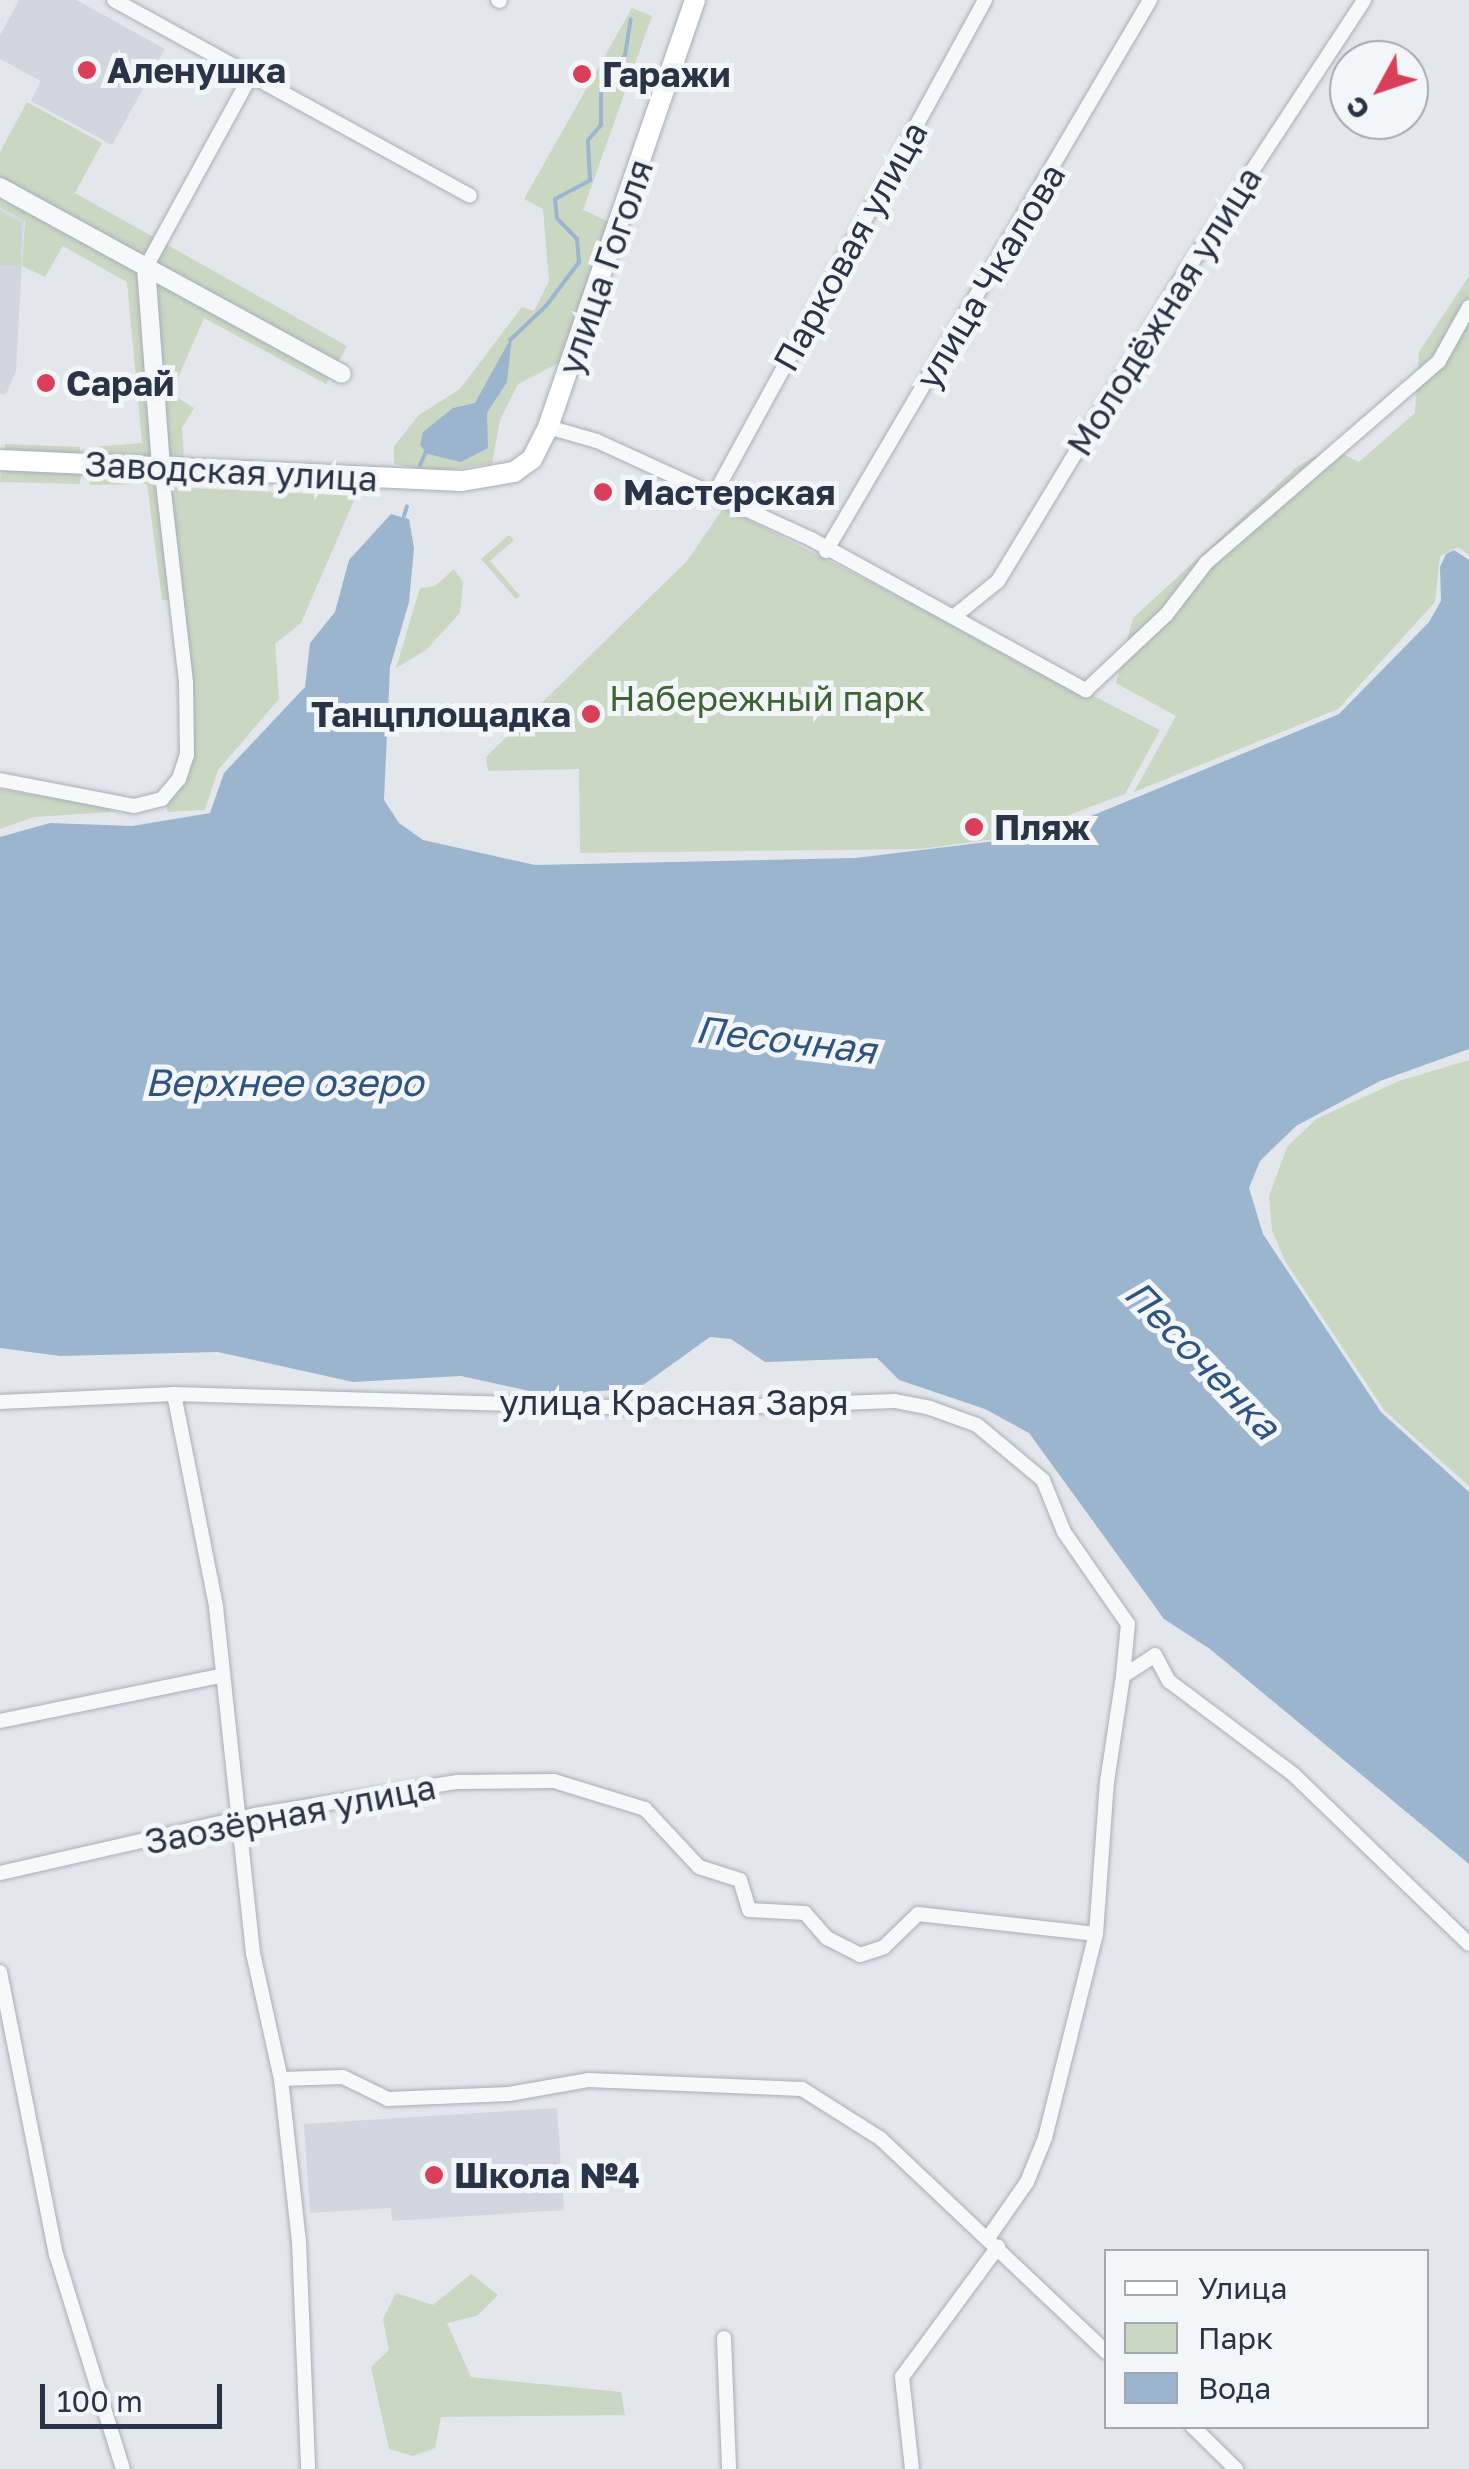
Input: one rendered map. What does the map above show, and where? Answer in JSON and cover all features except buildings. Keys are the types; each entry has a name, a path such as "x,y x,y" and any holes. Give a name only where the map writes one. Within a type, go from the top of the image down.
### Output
{"main road":[{"name":"улица Гоголя","path":"462,481 514,472 532,459 548,427 695,0"},
{"name":"Заводская улица","path":"0,460 462,481"}],"street":[{"path":"114,0 470,196"},
{"name":"Парковая улица","path":"715,492 985,0"},
{"name":"улица Чкалова","path":"826,551 1150,0"},
{"name":"Молодёжная улица","path":"957,614 998,582 1179,282 1364,0"},
{"path":"0,780 134,806 162,798 179,779 187,754 186,682 160,466 146,267 251,75"},
{"path":"0,187 342,374"},
{"path":"548,427 597,441 715,492 957,614 1086,690 1166,615 1206,563 1439,361 1469,307"},
{"path":"174,1394 216,1607 218,1676 253,1953 281,2079 300,2241 308,2469"},
{"name":"улица Красная Заря","path":"0,1402 174,1394 676,1409 895,1402 930,1408 977,1425 1043,1480 1064,1532 1128,1624 1106,1782 1096,1934 1045,2138 1027,2182 993,2243 902,2377 912,2469"},
{"path":"1122,1676 1156,1655 1169,1681 1294,1775 1469,1944"},
{"path":"0,1721 218,1676"},
{"name":"Заозёрная улица","path":"0,1873 236,1822 457,1782 554,1781 646,1808 699,1867 740,1880 749,1910 805,1913 826,1938 860,1955 884,1947 918,1914 1096,1934"},
{"path":"0,1972 56,2254 123,2469"},
{"path":"281,2079 343,2078 388,2099 510,2094 588,2080 802,2089 881,2139 1104,2350"},
{"path":"724,2338 729,2469"},
{"path":"1195,2429 1236,2469"}],"shaded area":[{"name":"Аленушка","path":"19,0 76,0 165,49 112,145 31,101 41,81 0,59 0,35"},
{"path":"0,209 24,221 16,371 6,394 0,394"},
{"name":"Школа №4","path":"557,2108 564,2210 392,2221 391,2208 310,2213 304,2124"}],"green space":[{"path":"632,8 652,16 583,210 610,222 559,363 518,384 500,420 492,463 438,472 394,464 394,446 419,415 460,389 522,307 534,311 549,281 543,209 524,199"},
{"path":"27,102 102,143 75,193 347,346 326,384 204,318 171,394 194,408 182,428 184,459 92,457 92,447 142,443 127,282 63,246 45,277 22,266 25,221 0,208 0,152"},
{"path":"0,212 21,223 20,265 0,265"},
{"path":"1469,276 1469,555 1458,547 1440,556 1435,602 1338,709 1134,792 1176,716 1116,683 1133,618 1298,466 1330,448 1359,462 1415,413 1419,352"},
{"path":"5,444 80,447 80,458 5,455"},
{"path":"1,468 81,471 80,484 0,482"},
{"path":"91,471 155,472 170,600 162,600 147,484 90,485"},
{"path":"170,487 356,496 301,623 275,644 279,699 218,770 205,810 168,812 165,804 193,755"},
{"name":"Набережный парк","path":"724,507 1160,730 1125,794 1010,837 920,849 580,853 579,769 488,771 486,757 687,561"},
{"path":"509,535 514,540 490,561 520,596 516,599 481,559"},
{"path":"454,569 463,582 460,613 426,650 396,668 420,588 435,586"},
{"path":"0,789 109,807 111,812 34,817 0,829"},
{"path":"1469,1060 1469,1486 1384,1410 1285,1261 1272,1230 1269,1196 1287,1147 1316,1119 1399,1081"},
{"path":"471,2274 498,2295 477,2316 447,2323 471,2377 621,2392 625,2415 441,2417 435,2448 413,2456 389,2449 371,2367 389,2350 383,2319 396,2293 433,2305"}],"water":[{"path":"512,336 507,382 487,413 488,448 461,462 428,454 420,445 423,432 453,408 475,403"},
{"name":"Верхнее озеро","path":"391,514 409,519 414,548 409,602 390,667 384,800 399,823 423,840 535,865 855,858 1045,835 1339,714 1429,622 1441,601 1440,567 1446,554 1454,550 1469,560 1469,1049 1380,1081 1296,1126 1260,1161 1249,1188 1263,1234 1381,1412 1469,1492 1469,1864 1210,1649 1164,1619 1029,1433 985,1409 899,1380 877,1358 765,1362 731,1339 710,1337 639,1388 548,1395 461,1376 353,1382 218,1352 60,1356 0,1348 0,837 50,823 132,826 210,813 224,773 305,687 310,643 335,612 349,560"}],"waterway":[{"path":"510,340 546,306 579,262 577,239 557,218 555,199 590,180 588,140 601,125 601,89 625,55 631,19"},
{"path":"420,465 427,449"},
{"path":"404,516 407,506"}],"place":[{"name":"Аленушка","path":"87,70"},
{"name":"Гаражи","path":"582,74"},
{"name":"Сарай","path":"46,383"},
{"name":"Мастерская","path":"603,492"},
{"name":"Танцплощадка","path":"591,714"},
{"name":"Пляж","path":"974,827"},
{"name":"Школа №4","path":"434,2175"}],"water label":[{"name":"Песочная","path":"786,1039"},
{"name":"Песоченка","path":"1203,1359"}]}
